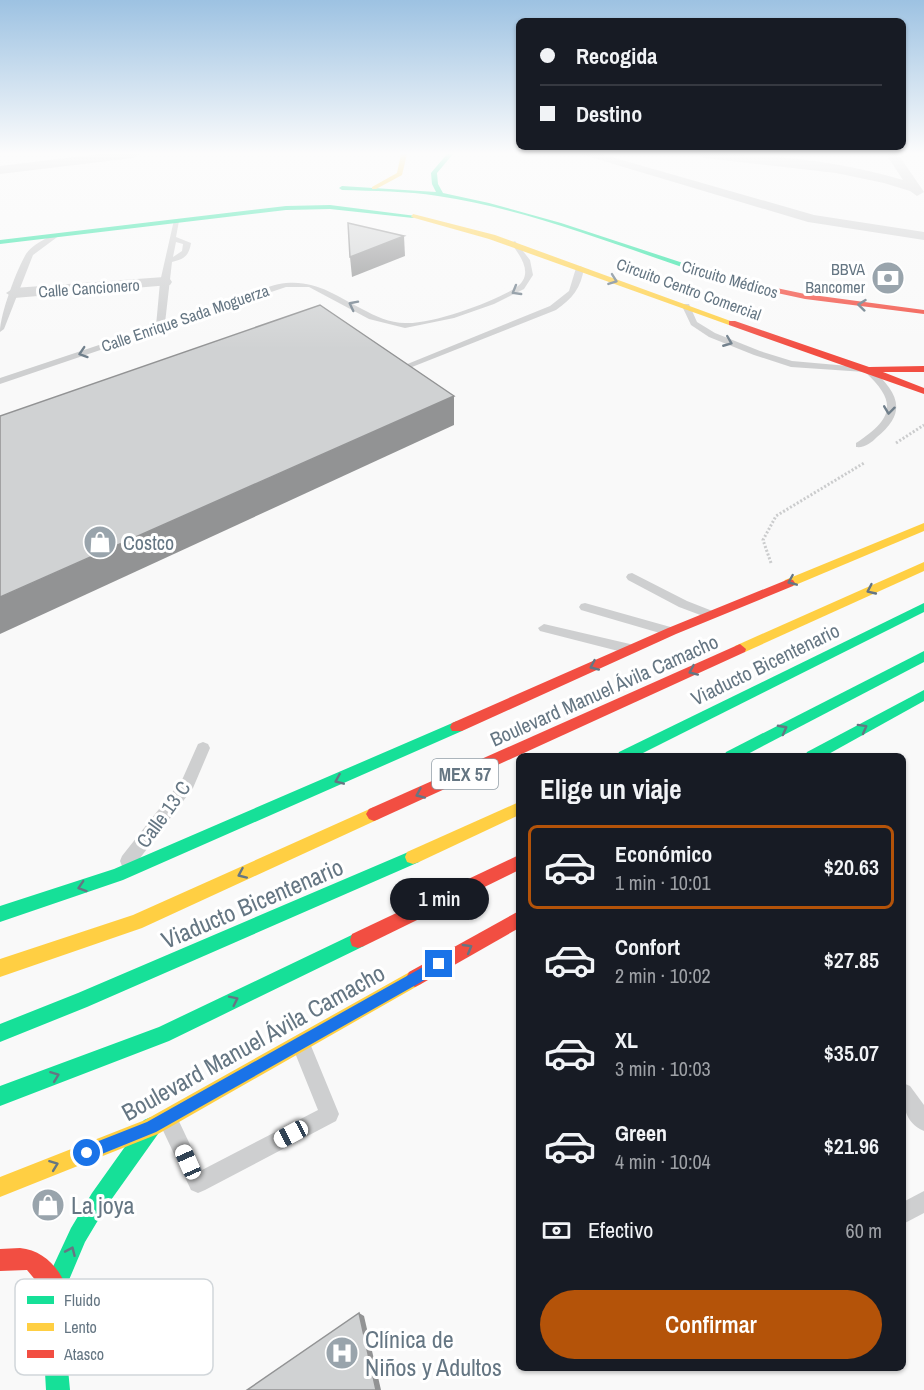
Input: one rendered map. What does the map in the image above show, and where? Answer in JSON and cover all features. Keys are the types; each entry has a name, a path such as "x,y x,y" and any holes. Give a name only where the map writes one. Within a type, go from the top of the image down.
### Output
{"main road":[{"name":"Circuito Centro Comercial","path":"0,242 196,219"},
{"name":"Circuito Centro Comercial","path":"429,219 515,243 585,258 686,306 924,392"},
{"name":"Circuito Médicos","path":"540,219 747,286 813,300 923,311"},
{"path":"515,243 549,239 558,232 553,223"},
{"path":"0,228 22,225"},
{"path":"585,258 631,248"},
{"path":"788,310 813,300"},
{"path":"782,328 802,348"},
{"path":"868,370 924,369"},
{"name":"Boulevard Manuel Ávila Camacho","path":"0,914 117,875 632,649 924,527"},
{"name":"Boulevard Manuel Ávila Camacho","path":"0,968 136,922 924,566"},
{"name":"Viaducto Bicentenario","path":"630,753 924,608"},
{"path":"737,753 924,656"},
{"path":"818,753 924,695"},
{"name":"Viaducto Bicentenario","path":"0,1033 81,1001 466,834 516,809"},
{"name":"Boulevard Manuel Ávila Camacho","path":"0,1096 163,1035 516,863"},
{"name":"Boulevard Manuel Ávila Camacho","path":"0,1186 159,1123 516,921"},
{"path":"58,1279 78,1235 99,1200 159,1123"},
{"path":"0,1260 25,1257 41,1267 50,1279"},
{"path":"57,1375 58,1390"}],"street":[{"path":"817,219 924,236"},
{"path":"904,232 924,229"},
{"path":"904,232 924,247"},
{"name":"Calle Cancionero","path":"14,294 164,282"}],"lane":[{"path":"160,328 164,282 176,221"},
{"path":"0,329 30,254 56,235"},
{"path":"168,261 186,252 186,243 172,238"},
{"name":"Calle Enrique Sada Moguerza","path":"0,381 160,328 273,287 298,285 320,289 393,324 407,326 427,323 496,300 519,291 527,284 530,278 528,260 515,243"},
{"path":"408,365 553,308 568,298 576,289 585,258"},
{"path":"686,306 694,323 712,335 757,353 790,364 868,370 888,390 892,406 885,426 860,445"},
{"path":"632,577 683,604 711,615"},
{"path":"585,607 672,632"},
{"path":"544,628 632,649"},
{"name":"Calle 13 C","path":"117,875 188,784 203,748"},
{"path":"159,1123 198,1183 329,1113 300,1043"},
{"path":"906,1096 924,1121"},
{"path":"906,1212 924,1201"}],"path":[{"path":"887,448 924,425"},
{"path":"771,564 763,540 776,516 868,460"}],"building":[{"path":"348,223 404,236 350,257"},
{"name":"Costco","path":"320,305 454,396 0,597 0,416"},
{"name":"Clínica de Niños y Adultos","path":"359,1313 376,1390 247,1390"}],"traffic: fast":[{"path":"0,242 195,219"},
{"path":"540,219 734,281"},
{"path":"630,753 924,607"},
{"path":"737,753 924,656"},
{"path":"818,753 924,695"},
{"path":"0,914 117,875 457,727"},
{"path":"0,1033 81,1001 413,857"},
{"path":"0,1096 163,1035 358,940"},
{"path":"58,1279 78,1235 99,1200 151,1127"},
{"path":"57,1375 58,1390"}],"traffic: slow":[{"path":"424,219 492,237 732,323"},
{"path":"789,583 924,527"},
{"path":"740,649 924,566"},
{"path":"413,857 516,809"},
{"path":"0,968 136,922 374,814"},
{"path":"0,1187 151,1127 415,978"}],"traffic: jam":[{"path":"734,281 805,297 924,312"},
{"path":"732,323 868,370 924,369"},
{"path":"868,370 924,391"},
{"path":"457,727 672,631 789,583"},
{"path":"374,814 740,649"},
{"path":"358,940 516,863"},
{"path":"415,978 516,921"},
{"path":"0,1260 27,1259 33,1261 50,1279"}],"place":[{"name":"BBVA Bancomer","path":"888,278"},
{"name":"Costco","path":"100,542"},
{"name":"La joya","path":"48,1205"},
{"name":"Clínica de Niños y Adultos","path":"342,1353"}],"route":[{"path":"87,1153 152,1127 439,964"}]}
